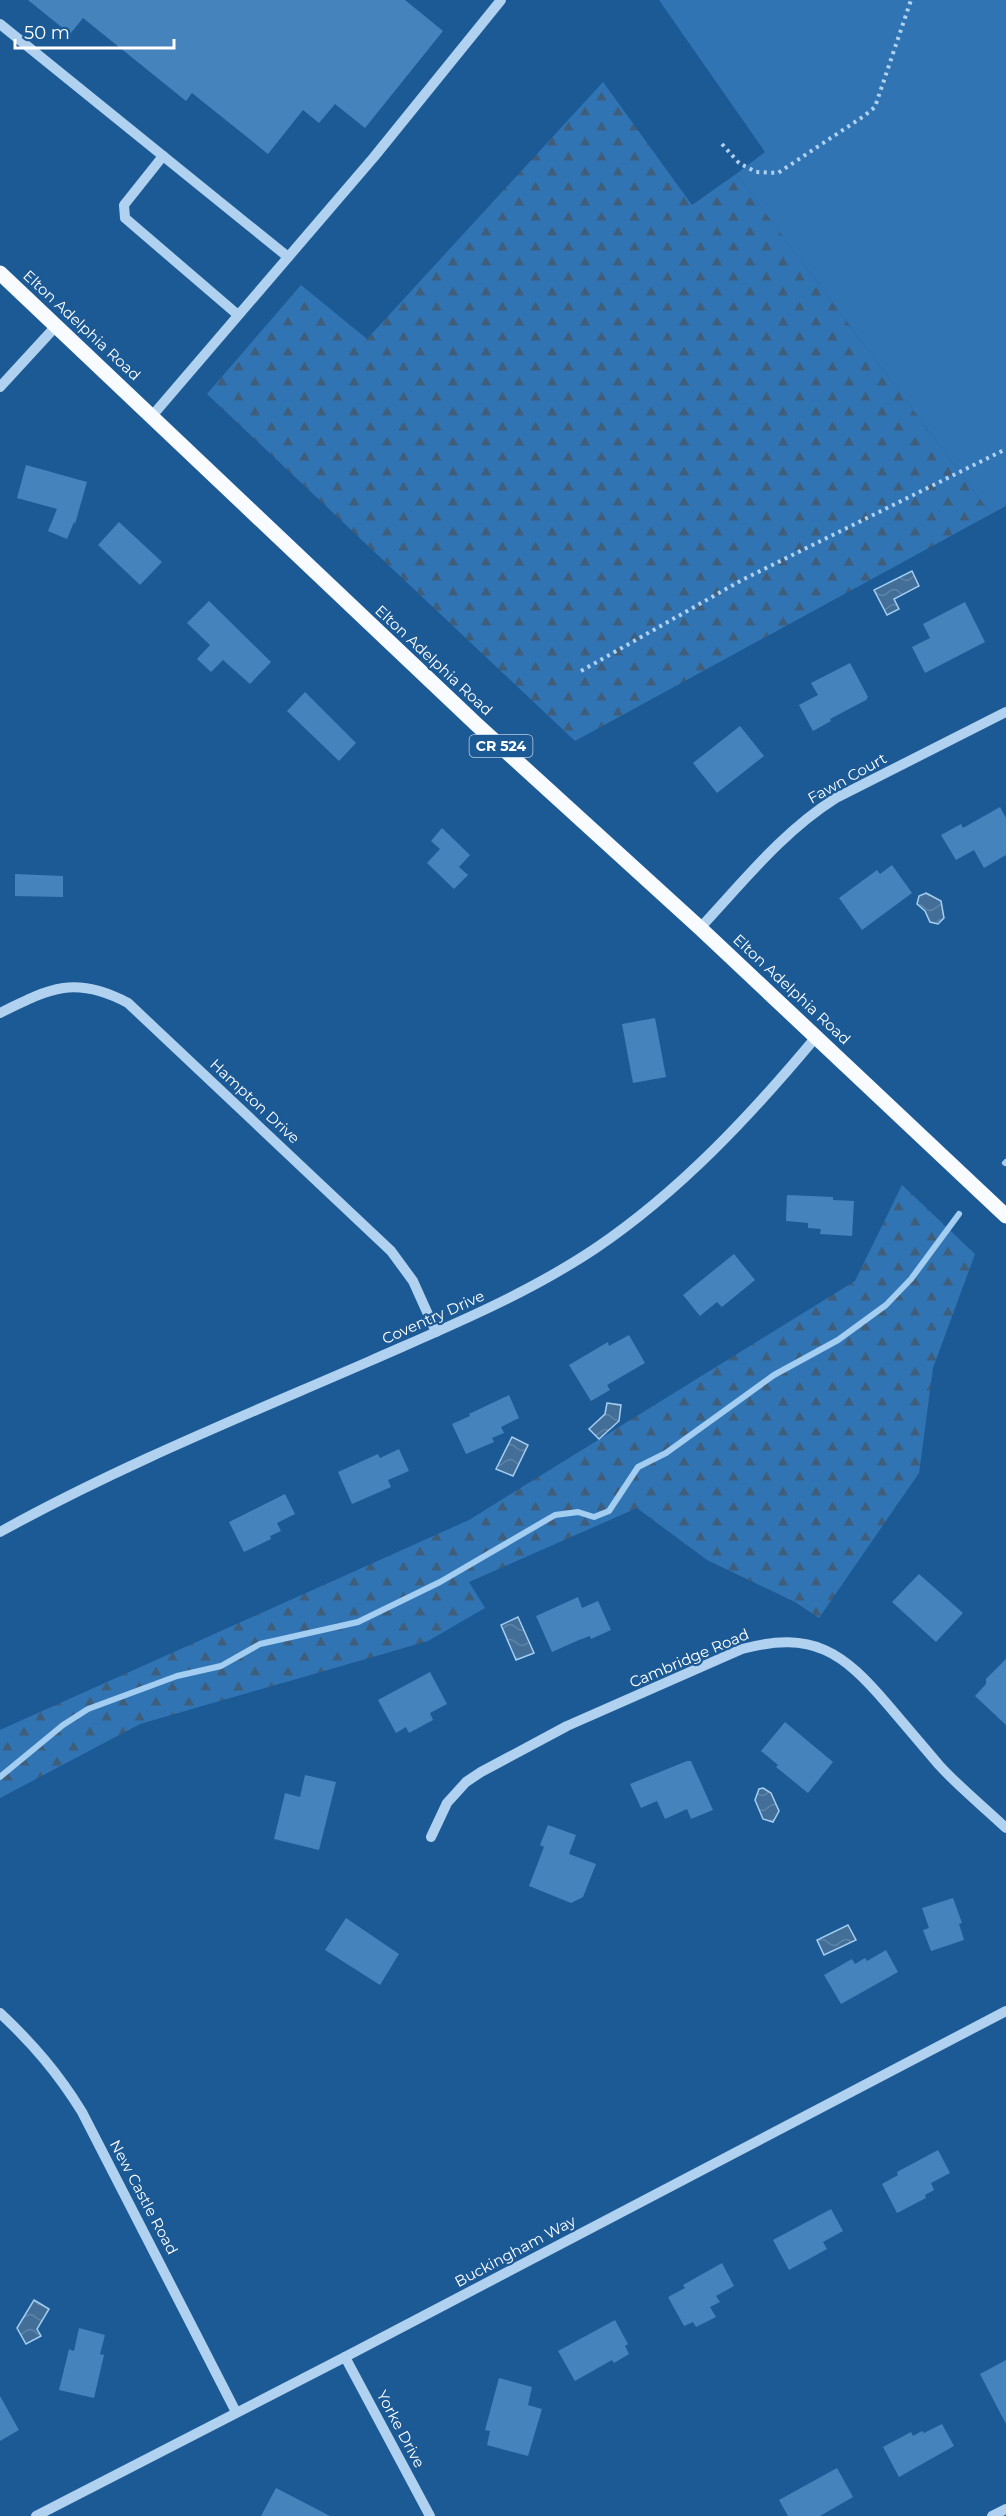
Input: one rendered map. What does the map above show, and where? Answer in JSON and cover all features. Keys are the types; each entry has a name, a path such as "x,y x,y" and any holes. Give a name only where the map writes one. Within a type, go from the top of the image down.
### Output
{"main road":[{"name":"Elton Adelphia Road","path":"0,273 467,716 700,928 1006,1216"}],"street":[{"path":"152,416 374,157 501,0"},
{"path":"0,24 288,257"},
{"path":"163,156 124,205 125,218 238,315"},
{"path":"0,387 57,326"},
{"name":"Fawn Court","path":"700,928 789,832 811,814 836,798 1006,712"},
{"name":"Hampton Drive","path":"0,1013 44,991 58,988 85,987 111,994 128,1003 391,1251 413,1281 436,1332"},
{"name":"Coventry Drive","path":"0,1532 113,1473 436,1332 551,1277 642,1215 702,1162 786,1073 816,1037"},
{"name":"Cambridge Road","path":"431,1837 447,1803 466,1782 481,1773 567,1726 741,1649 767,1642 797,1642 819,1647 846,1661 870,1684 942,1768 1006,1828"},
{"name":"Buckingham Way","path":"36,2516 1006,2011"},
{"name":"New Castle Road","path":"0,2013 35,2046 62,2079 82,2112 236,2412"},
{"name":"Yorke Drive","path":"345,2357 430,2516"},
{"path":"992,2516 1006,2509"}],"path":[{"path":"722,144 739,164 756,172 778,173 864,116 875,107 911,0"},
{"path":"581,671 742,580 1006,448"}],"green space":[{"path":"659,0 1006,0 1006,506 991,514 736,174 765,152"},
{"path":"603,82 692,205 736,174 991,514 575,741 207,394 301,285 367,339"},
{"path":"902,1185 975,1254 933,1368 919,1473 819,1618 795,1602 707,1560 637,1508 469,1582 485,1608 428,1641 140,1724 0,1798 0,1730 469,1520 855,1281"}],"water":[{"path":"912,571 919,586 894,599 899,609 887,615 874,590"},
{"path":"926,893 941,901 944,918 938,924 930,922 925,911 917,904 919,896"},
{"path":"607,1403 621,1405 619,1421 599,1439 589,1429 605,1414"},
{"path":"512,1437 528,1445 513,1476 496,1469"},
{"path":"518,1617 534,1653 516,1660 501,1625"},
{"path":"763,1788 771,1793 779,1811 773,1822 763,1819 755,1800 759,1789"},
{"path":"848,1925 856,1940 824,1955 817,1940"},
{"path":"34,2300 49,2309 37,2329 41,2336 26,2344 17,2328"}],"building":[{"path":"28,0 405,0 443,31 365,128 335,104 319,123 303,110 268,154 192,93 186,101 83,18 70,34"},
{"path":"26,465 87,482 75,524 74,522 67,539 48,531 57,509 17,498"},
{"path":"119,522 162,562 140,585 98,545"},
{"path":"209,601 271,662 250,684 223,660 211,672 197,659 210,645 187,623"},
{"path":"965,602 985,642 925,673 912,647 930,638 923,624"},
{"path":"850,663 868,697 813,731 799,705 818,695 811,683"},
{"path":"305,692 356,743 339,761 287,711"},
{"path":"740,726 764,756 717,793 693,763"},
{"path":"1000,807 1006,818 1006,855 984,868 974,850 956,860 941,835 961,824 963,828"},
{"path":"442,828 470,855 459,867 468,875 454,889 427,863 440,849 431,841"},
{"path":"892,865 912,893 862,930 839,898 877,870 880,874"},
{"path":"15,874 63,876 63,897 15,896"},
{"path":"655,1018 666,1077 633,1083 622,1024"},
{"path":"787,1195 833,1197 833,1200 854,1201 852,1236 820,1234 821,1229 808,1228 808,1223 786,1221"},
{"path":"734,1254 755,1280 722,1307 717,1302 700,1316 683,1295"},
{"path":"629,1335 645,1363 607,1385 610,1390 591,1401 569,1365 608,1342 609,1346"},
{"path":"509,1395 519,1418 501,1427 504,1433 492,1438 494,1442 466,1454 452,1424"},
{"path":"399,1449 409,1471 388,1480 391,1487 352,1504 338,1472 378,1454 380,1458"},
{"path":"285,1494 295,1514 277,1523 281,1531 270,1536 271,1539 244,1552 229,1522"},
{"path":"919,1574 963,1613 936,1642 892,1602"},
{"path":"578,1597 582,1608 598,1601 611,1630 591,1639 590,1636 579,1640 552,1652 536,1616"},
{"path":"1006,1659 1006,1725 975,1696 986,1684 986,1679"},
{"path":"430,1672 447,1704 430,1713 433,1720 409,1733 406,1727 396,1733 378,1700"},
{"path":"785,1722 833,1762 808,1793 776,1767 778,1765 761,1751"},
{"path":"691,1761 713,1810 691,1819 687,1809 665,1819 657,1801 641,1808 630,1784"},
{"path":"305,1775 336,1782 319,1850 274,1839 285,1793 300,1797"},
{"path":"548,1825 576,1835 569,1854 596,1864 583,1897 571,1903 529,1886 544,1847 540,1845"},
{"path":"953,1898 962,1923 959,1924 964,1940 931,1951 923,1930 929,1928 922,1908"},
{"path":"346,1918 399,1954 380,1985 325,1950"},
{"path":"886,1950 898,1972 841,2004 824,1975 852,1959 855,1964 865,1958 867,1961"},
{"path":"938,2150 950,2173 931,2183 934,2190 925,2195 926,2198 897,2213 882,2184 898,2175 897,2172"},
{"path":"831,2209 843,2231 823,2242 827,2249 789,2270 773,2240"},
{"path":"722,2263 734,2286 716,2296 720,2302 710,2307 716,2317 696,2327 693,2322 684,2326 668,2297 685,2288 683,2285"},
{"path":"615,2320 628,2344 625,2346 629,2354 614,2363 612,2360 575,2381 558,2351"},
{"path":"79,2328 105,2335 100,2354 104,2355 94,2398 59,2390 69,2349 74,2351"},
{"path":"1006,2360 1006,2424 980,2374"},
{"path":"499,2378 532,2387 528,2405 542,2409 528,2456 487,2445 490,2431 485,2430"},
{"path":"0,2396 19,2430 0,2441"},
{"path":"942,2424 954,2446 899,2477 883,2447 911,2432 913,2436"},
{"path":"837,2468 853,2497 820,2516 788,2516 779,2500"},
{"path":"276,2488 330,2516 261,2516"}],"waterway":[{"path":"0,1777 63,1725 88,1709 177,1676 221,1666 260,1644 358,1622 440,1582 555,1515 578,1512 594,1517 609,1511 638,1467 666,1453 774,1375 838,1340 886,1305 911,1279 959,1214"}]}
